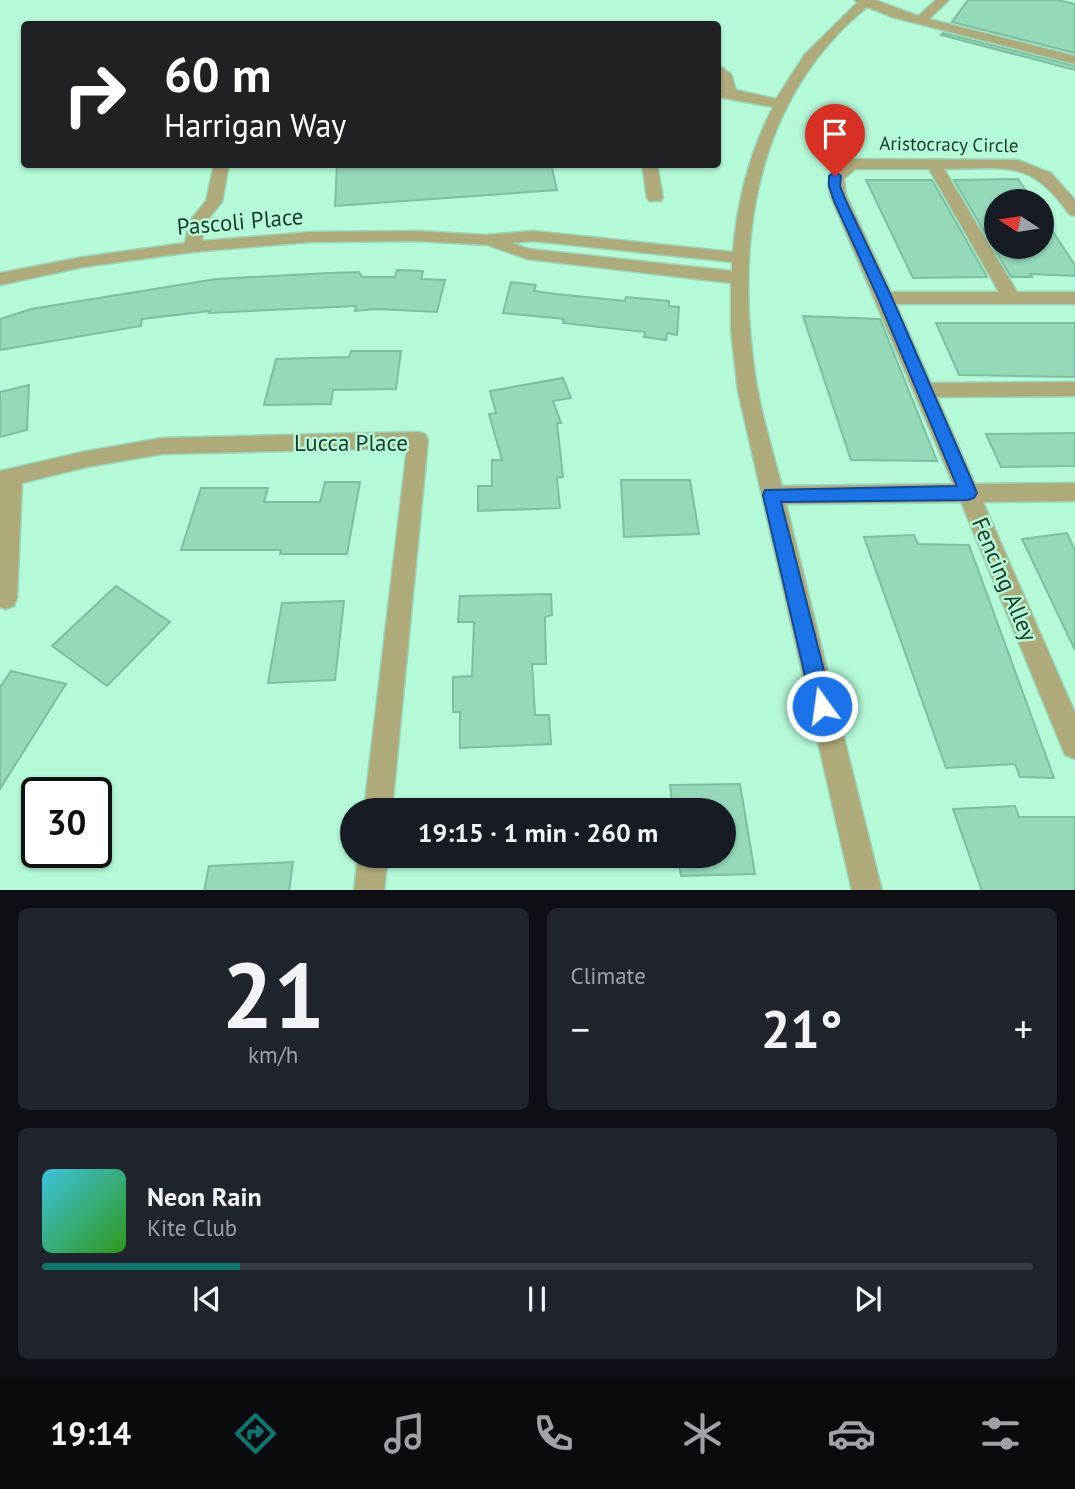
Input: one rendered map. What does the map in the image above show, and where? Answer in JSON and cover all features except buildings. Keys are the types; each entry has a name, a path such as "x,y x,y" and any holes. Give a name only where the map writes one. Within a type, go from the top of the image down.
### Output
{"street":[{"path":"867,890 748,391 740,323 741,268 751,185 762,145 779,104 806,60 866,0 921,20 1075,60"},
{"path":"921,20 943,0"},
{"path":"721,72 726,77 724,93 779,104"},
{"path":"933,163 1011,298"},
{"name":"Aristocracy Circle","path":"885,298 834,186 835,176 842,168 852,164 1002,163 1032,168 1052,180 1075,211"},
{"path":"193,247 197,222 215,202 221,168"},
{"path":"650,168 655,198"},
{"name":"Pascoli Place","path":"0,279 83,262 193,247 310,237 417,236 486,240 527,254 741,268"},
{"path":"885,298 1075,298"},
{"name":"Fencing Alley","path":"885,298 1075,745"},
{"path":"925,390 1075,389"},
{"name":"Lucca Place","path":"5,479 87,459 162,446 418,440 379,798"},
{"path":"5,479 5,598"},
{"path":"771,495 1075,492"},
{"path":"369,890 372,868"}],"route":[{"path":"822,706 771,495 968,493 885,298 840,201 834,186 835,176"}]}
